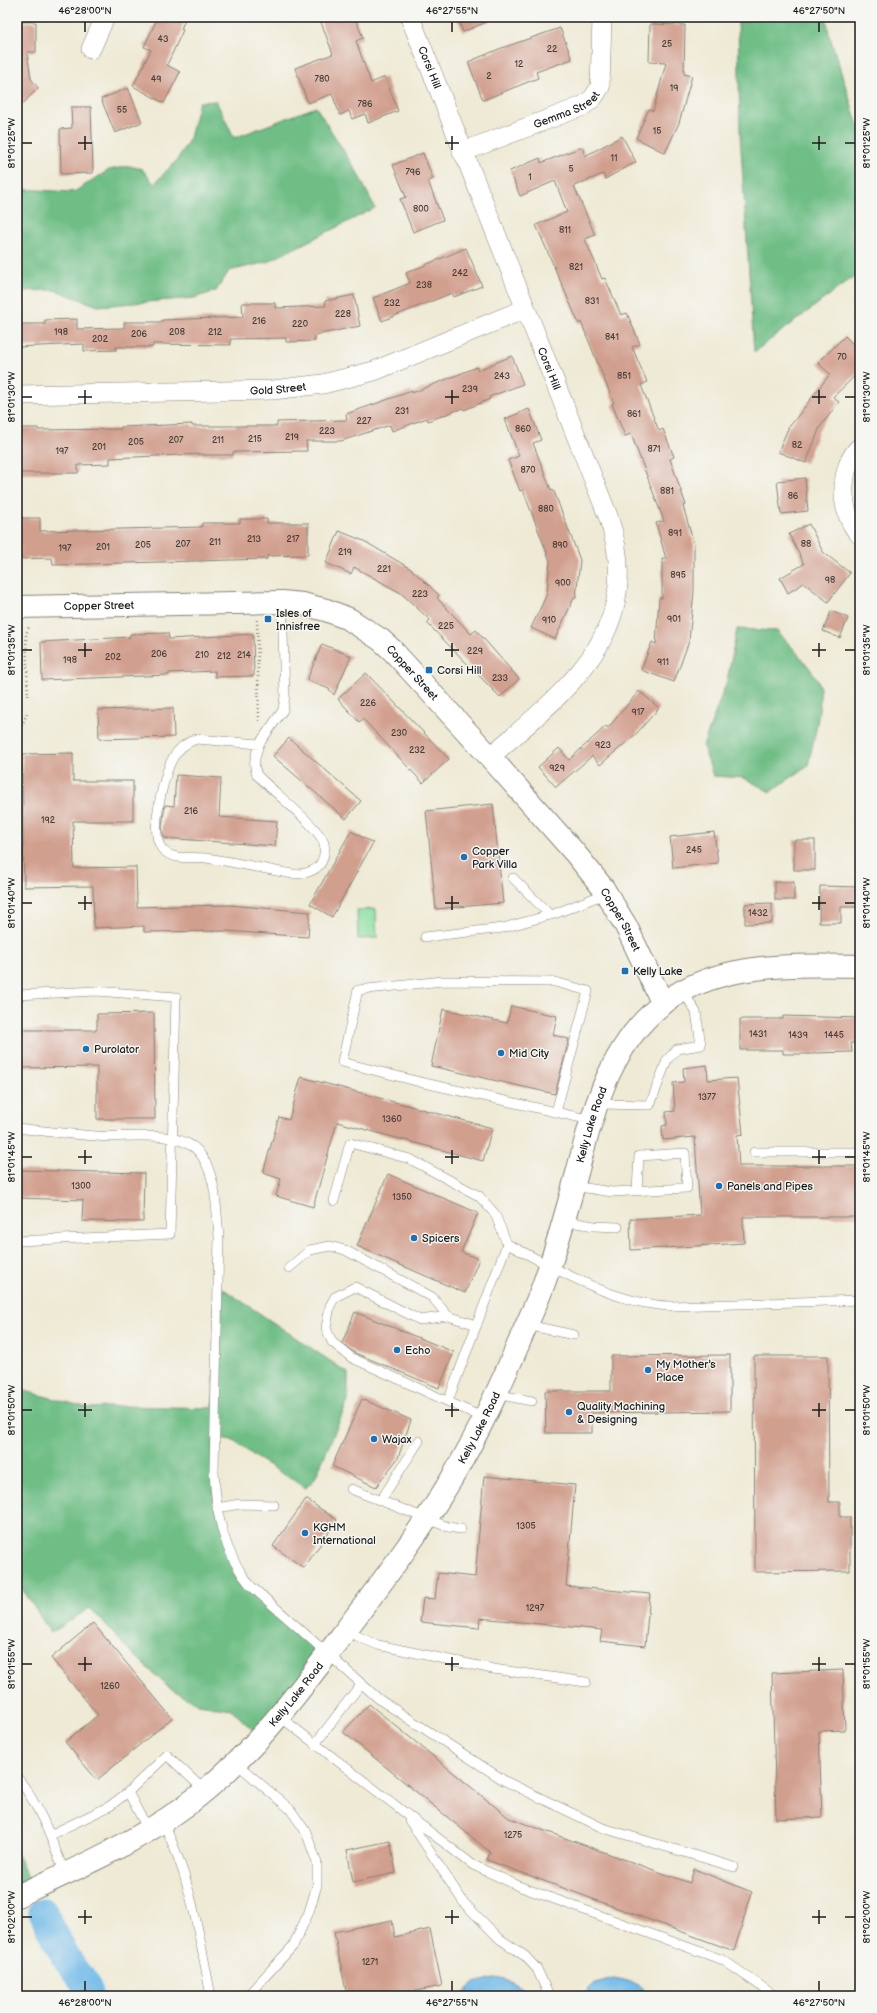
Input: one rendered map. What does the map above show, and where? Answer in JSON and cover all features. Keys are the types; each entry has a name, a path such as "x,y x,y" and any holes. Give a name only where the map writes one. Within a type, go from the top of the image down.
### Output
{"street":[{"path":"91,49 105,17"},
{"name":"Corsi Hill","path":"410,17 462,152 608,516 617,546 619,577 615,606 610,622 594,655 569,686 490,757"},
{"name":"Gemma Street","path":"462,152 583,106 593,98 600,87 602,17"},
{"name":"Gold Street","path":"17,395 273,390 323,384 374,371 525,309"},
{"path":"860,447 849,462 844,489 850,518 860,534"},
{"name":"Copper Street","path":"17,607 282,602 302,604 338,614 349,619 381,640 490,757 575,853 607,893 626,926 663,1004"},
{"name":"Kelly Lake Road","path":"17,1896 56,1878 155,1825 205,1790 236,1763 279,1716 345,1631 426,1518 454,1474 484,1418 527,1325 550,1265 594,1112 606,1077 636,1031 653,1012 683,991 736,972 778,965 860,966"}],"lane":[{"path":"259,744 196,739 186,743 176,752 170,763 159,803 156,837 162,848 168,854 179,857 214,860 293,874 305,874 321,863 324,855 324,844 321,838 307,822 257,775 254,767 254,760 259,744 283,710 285,696 282,602"},
{"path":"513,878 550,915"},
{"path":"426,937 503,928 550,915 607,893"},
{"path":"556,1112 588,991 555,982 443,981 358,990 342,1062 420,1082 556,1112 594,1112 650,1105 667,1060 677,1049 701,1045 696,1012 683,991"},
{"path":"17,994 96,991 176,997 170,1234 17,1242"},
{"path":"17,1128 97,1137 152,1136 173,1138 189,1143 199,1152 208,1169 216,1199 219,1236 214,1472 217,1508 229,1553 240,1573 251,1586 380,1700 505,1781 603,1828 734,1867"},
{"path":"334,1201 350,1143 410,1159 479,1196 495,1214 507,1244 448,1401"},
{"path":"754,1152 860,1152"},
{"path":"573,1186 612,1192 687,1188 685,1153 639,1156 637,1190"},
{"path":"564,1220 594,1226 618,1227"},
{"path":"507,1244 603,1290 646,1304 659,1306 860,1300"},
{"path":"289,1268 310,1250 330,1246 345,1250 432,1297 448,1316"},
{"path":"477,1325 448,1316 420,1320 355,1287 335,1297 330,1306 326,1328 332,1342 352,1358 484,1418"},
{"path":"527,1325 574,1335"},
{"path":"495,1394 532,1401"},
{"path":"381,1500 419,1441"},
{"path":"352,1489 448,1527 461,1529"},
{"path":"217,1508 240,1504 274,1504"},
{"path":"345,1631 378,1645 493,1669 586,1682"},
{"path":"315,1744 361,1684"},
{"path":"279,1716 473,1865 521,1887 723,1960 775,1996"},
{"path":"50,1835 110,1806 128,1792 167,1755 205,1790"},
{"path":"236,1763 290,1809 306,1832 317,1863 317,1884 309,1912 293,1946 247,1996"},
{"path":"17,1777 29,1792 44,1819 50,1835 56,1878"},
{"path":"128,1792 155,1825 175,1845 189,1888 211,1996"},
{"path":"405,1814 464,1903 500,1939 524,1956 537,1969 549,1996"}],"path":[{"path":"257,602 259,744"},
{"path":"19,781 19,732 27,716 28,704 26,634 29,627"}],"green space":[{"path":"738,17 826,17 829,34 860,132 860,272 754,352 740,133"},
{"path":"216,101 234,138 316,107 357,172 375,208 267,262 229,271 216,291 194,298 98,306 55,290 17,291 17,189 74,192 109,170 129,166 142,169 154,184 177,160 190,138 199,102"},
{"path":"737,629 777,631 807,664 819,684 819,713 808,766 770,792 744,778 713,776 703,746 727,681"},
{"path":"376,909 377,938 358,939 357,910"},
{"path":"216,1284 348,1373 348,1401 315,1478 306,1488 260,1460 232,1440 214,1437 214,1501 238,1573 326,1654 260,1737 231,1709 198,1704 168,1687 124,1645 90,1608 51,1633 17,1581 17,1383 25,1391 89,1408 125,1406 213,1408"},
{"path":"17,1854 32,1887 17,1894"}],"water":[{"path":"494,1978 509,1981 518,1985 529,1996 461,1996 475,1983"},
{"path":"613,1978 638,1985 648,1996 582,1996 595,1983"}],"building":[{"path":"158,17 186,17 181,29 183,30 167,65 180,72 164,103 133,86 151,50 144,47"},
{"path":"319,17 355,17 363,38 356,41 371,83 385,77 398,111 368,123 365,114 352,119 349,111 340,115 332,94 308,103 295,68 333,54"},
{"path":"457,17 498,17 463,32"},
{"path":"17,22 36,22 36,52 27,52 31,79 38,88 17,110"},
{"path":"650,24 685,25 684,74 692,76 679,123 665,153 636,138 649,109 653,111 666,63 649,62"},
{"path":"560,28 572,59 536,72 538,78 483,100 468,62 499,49"},
{"path":"128,88 142,122 115,133 101,99"},
{"path":"71,107 91,107 93,173 61,174 60,129 72,128"},
{"path":"622,136 636,162 605,179 603,174 574,186 595,235 585,239 602,279 605,278 621,315 627,313 640,344 632,347 647,382 641,385 659,431 663,429 674,457 670,459 686,505 683,506 694,544 694,591 689,641 674,682 641,670 652,642 656,644 659,598 662,598 662,559 666,559 656,523 664,521 631,434 625,436 612,404 614,403 581,322 579,324 536,225 567,212 555,181 520,196 510,171 540,158 541,163 582,147 585,156"},
{"path":"423,153 433,179 428,181 443,220 413,232 400,199 406,197 393,165"},
{"path":"466,248 482,286 454,297 452,293 382,321 373,298 410,283 406,273"},
{"path":"354,295 360,326 315,335 315,341 286,342 286,338 230,339 231,345 153,344 153,347 116,347 116,350 84,351 84,344 17,347 17,324 45,324 45,320 77,319 77,329 124,328 124,322 162,322 162,320 243,317 242,303 275,303 275,308 326,306 325,301"},
{"path":"845,336 860,351 860,371 833,397 839,402 820,427 806,463 778,452 789,426 830,374 818,363"},
{"path":"512,356 523,384 489,397 490,399 464,410 463,408 428,421 427,418 392,431 390,425 341,441 306,441 307,451 233,452 233,455 203,454 110,458 110,464 78,465 78,473 17,473 17,428 38,428 38,430 121,429 121,427 192,424 192,426 277,426 277,422 347,420 346,414 412,391 412,393 477,367 478,370"},
{"path":"529,409 541,440 533,443 551,490 553,489 580,560 576,598 574,598 555,639 531,628 547,594 550,561 523,490 520,491 508,460 519,456 505,419"},
{"path":"805,478 808,511 781,514 777,481"},
{"path":"17,518 40,518 40,531 202,527 202,523 240,523 240,519 267,519 267,523 308,523 308,555 267,556 267,559 53,565 52,558 17,559"},
{"path":"809,524 823,552 850,573 828,602 804,583 788,593 780,578 804,564 789,534"},
{"path":"339,531 364,541 411,569 439,595 437,598 471,634 476,630 519,679 500,697 427,623 430,620 401,593 354,567 351,574 326,563"},
{"path":"831,611 848,618 840,638 823,631"},
{"path":"168,633 169,639 253,634 254,676 215,677 215,671 169,673 169,675 42,680 41,642 130,637 130,634"},
{"path":"322,644 351,656 334,695 329,689 307,680"},
{"path":"366,673 449,759 423,783 363,719 359,722 338,699"},
{"path":"639,691 659,708 636,734 600,765 592,756 556,787 538,767 559,748 569,760 606,726 608,728"},
{"path":"173,708 174,737 99,739 98,710"},
{"path":"289,738 361,801 346,819 273,756"},
{"path":"73,753 73,781 133,781 133,821 73,821 74,868 136,867 137,907 229,905 310,912 308,937 226,931 144,932 144,926 94,928 93,886 24,887 22,754"},
{"path":"176,775 221,778 219,817 277,821 275,846 164,838 162,827 165,805 174,806"},
{"name":"Copper Park Villa","path":"493,804 503,903 436,909 426,811"},
{"path":"351,831 373,843 332,917 310,904"},
{"path":"714,832 718,863 673,868 670,837"},
{"path":"794,840 815,840 815,870 794,870"},
{"path":"775,882 794,882 794,900 775,900"},
{"path":"820,886 860,887 860,907 841,907 841,923 819,923"},
{"path":"772,903 772,923 745,924 745,904"},
{"name":"Mid City","path":"511,1006 557,1016 553,1035 569,1039 555,1094 431,1066 443,1009 507,1023"},
{"name":"Purolator","path":"154,1013 155,1119 97,1119 97,1067 17,1068 17,1030 97,1030 97,1014"},
{"path":"783,1016 860,1018 860,1043 851,1043 852,1052 783,1054 783,1050 740,1050 740,1019 783,1019"},
{"path":"707,1065 708,1080 737,1078 743,1134 737,1135 739,1166 860,1166 860,1217 743,1217 744,1243 631,1250 630,1219 700,1215 695,1137 663,1140 662,1126 667,1125 666,1112 675,1111 673,1083 684,1082 683,1068"},
{"path":"301,1077 492,1128 483,1161 337,1122 313,1207 276,1196 281,1179 263,1173 279,1117 289,1120"},
{"path":"17,1170 144,1173 143,1222 82,1221 83,1200 17,1198"},
{"name":"Spicers","path":"388,1174 478,1213 461,1252 479,1259 465,1293 357,1246"},
{"name":"Echo","path":"355,1312 454,1352 439,1388 355,1353 342,1343"},
{"path":"730,1355 730,1411 592,1413 592,1433 546,1433 545,1391 611,1391 611,1356"},
{"path":"754,1356 828,1356 829,1502 840,1502 840,1517 850,1517 850,1571 755,1572"},
{"name":"Wajax","path":"362,1399 411,1420 398,1458 376,1487 332,1466"},
{"path":"484,1476 575,1485 566,1586 650,1594 645,1646 600,1641 602,1630 480,1618 479,1628 420,1622 423,1598 435,1599 438,1573 475,1577"},
{"name":"KGHM International","path":"306,1499 337,1520 304,1568 273,1546"},
{"path":"93,1623 172,1718 97,1780 65,1742 98,1715 51,1658"},
{"path":"843,1670 845,1730 819,1731 822,1817 776,1819 772,1673"},
{"path":"369,1704 509,1818 690,1883 694,1869 752,1892 734,1951 487,1860 490,1852 343,1732"},
{"path":"390,1841 396,1873 353,1882 347,1850"},
{"path":"392,1920 395,1937 430,1929 442,1986 390,1996 347,1996 334,1932"}],"waterway":[{"path":"43,1912 65,1956 88,1988 88,1996"}],"place":[{"name":"Isles of Innisfree","path":"268,619"},
{"name":"Corsi Hill","path":"429,670"},
{"name":"Copper Park Villa","path":"464,857"},
{"name":"Kelly Lake","path":"625,971"},
{"name":"Purolator","path":"86,1049"},
{"name":"Mid City","path":"501,1053"},
{"name":"Panels and Pipes","path":"719,1186"},
{"name":"Spicers","path":"414,1238"},
{"name":"Echo","path":"397,1350"},
{"name":"My Mother's Place","path":"648,1370"},
{"name":"Quality Machining & Designing","path":"569,1412"},
{"name":"Wajax","path":"374,1439"},
{"name":"KGHM International","path":"305,1533"}]}
